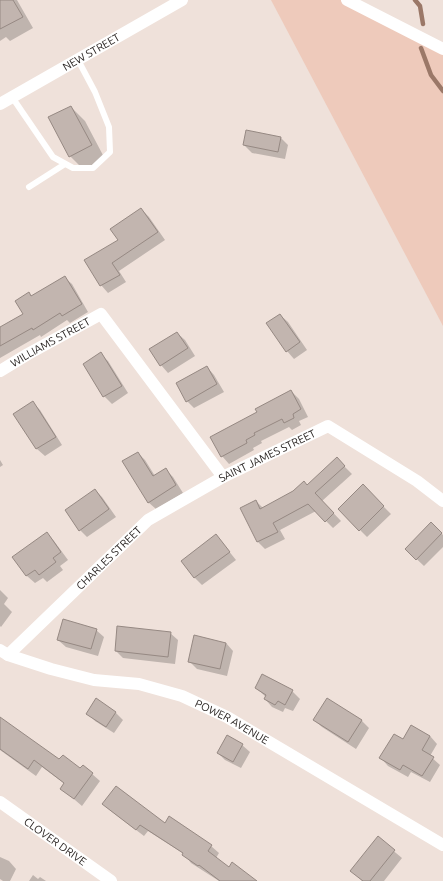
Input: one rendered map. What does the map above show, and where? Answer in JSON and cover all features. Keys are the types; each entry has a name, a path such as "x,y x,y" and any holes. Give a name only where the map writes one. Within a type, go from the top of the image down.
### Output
{"street":[{"name":"NEW STREET","path":"0,104 182,0"},
{"path":"347,0 443,49"},
{"name":"WILLIAMS STREET","path":"0,371 101,314"},
{"name":"SAINT JAMES STREET","path":"101,314 223,477 328,426 417,481 443,502"},
{"name":"CHARLES STREET","path":"4,652 148,520 223,477"},
{"name":"POWER AVENUE","path":"4,652 51,669 94,680 139,684 182,696 227,717 443,845"},
{"name":"CLOVER DRIVE","path":"0,802 111,881"}],"lane":[{"path":"12,97 53,157 73,168 93,168 110,152 110,126 95,92 78,60"},
{"path":"29,187 65,164"}],"shaded area":[{"path":"271,0 350,0 443,47 443,326"}],"building":[{"path":"0,0 13,0 23,17 0,29"},
{"path":"71,106 92,145 69,157 48,117"},
{"path":"246,130 281,137 278,152 243,145"},
{"path":"141,208 158,232 112,263 120,275 100,286 84,260 118,240 110,229"},
{"path":"65,276 82,304 62,316 60,313 33,330 32,328 0,346 0,327 23,314 15,301 29,292 31,296"},
{"path":"280,314 300,342 286,352 266,323"},
{"path":"177,332 188,348 160,366 149,349"},
{"path":"101,352 122,386 103,397 83,364"},
{"path":"207,366 217,384 186,402 176,383"},
{"path":"291,390 301,409 293,414 294,418 284,423 282,419 254,433 255,435 246,440 247,443 221,457 210,437 257,412 255,409"},
{"path":"33,401 56,437 36,449 13,414"},
{"path":"138,452 153,476 166,468 176,485 148,503 122,461"},
{"path":"337,457 345,466 315,493 334,513 325,522 308,504 273,523 278,532 257,542 240,508 256,500 260,509 293,491 304,481 307,485"},
{"path":"363,484 384,506 359,531 338,509"},
{"path":"95,489 109,509 79,531 65,510"},
{"path":"431,522 442,533 416,560 405,549"},
{"path":"47,532 61,552 53,558 56,562 39,575 35,570 26,576 12,557"},
{"path":"216,534 230,552 194,578 181,561"},
{"path":"63,619 97,629 91,649 57,640"},
{"path":"117,626 171,632 168,657 115,651"},
{"path":"194,635 226,643 220,669 188,662"},
{"path":"262,674 293,690 285,705 278,701 275,705 264,699 266,695 255,688"},
{"path":"96,698 116,712 106,727 86,714"},
{"path":"327,698 362,720 348,742 313,720"},
{"path":"0,717 59,759 63,755 80,768 83,765 93,773 74,799 60,789 64,783 34,760 28,769 0,749"},
{"path":"411,725 430,736 422,750 434,757 422,776 403,765 400,770 379,758 394,734 403,739"},
{"path":"227,735 243,744 233,762 217,753"},
{"path":"116,786 165,823 169,816 212,845 208,851 229,867 232,862 257,881 220,881 199,865 198,866 182,855 183,853 140,825 136,830 102,804"},
{"path":"378,836 395,850 370,881 363,881 350,871"}],"waterway":[{"path":"415,0 420,6 423,24"},
{"path":"421,48 431,75 443,91"}]}
